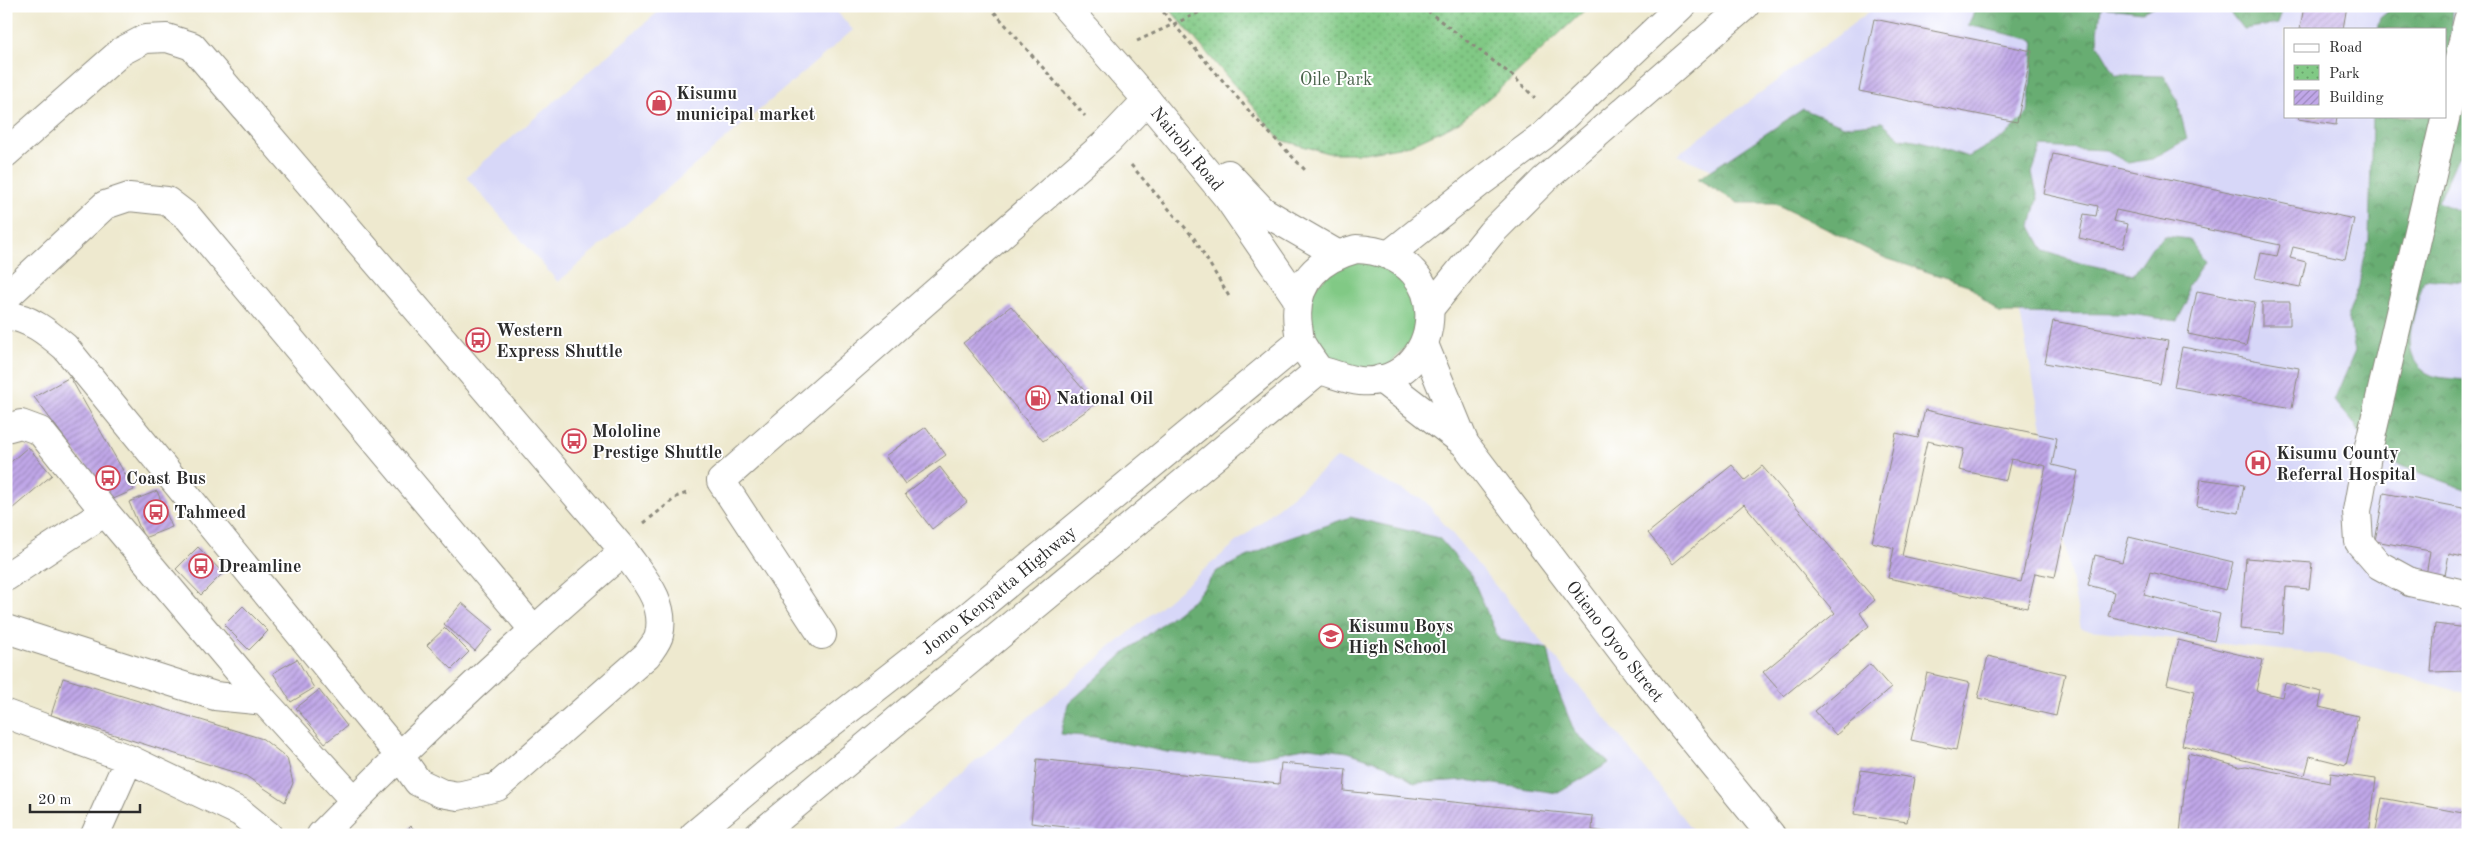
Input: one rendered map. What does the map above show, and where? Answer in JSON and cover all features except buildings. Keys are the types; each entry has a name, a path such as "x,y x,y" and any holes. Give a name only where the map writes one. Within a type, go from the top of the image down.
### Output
{"main road":[{"name":"Nairobi Road","path":"1065,6 1147,100 1228,198 1298,300"},
{"name":"Nairobi Road","path":"1080,6 1263,211 1337,254"},
{"path":"1390,254 1559,121 1681,6"},
{"path":"1430,308 1491,233 1544,180 1745,6"},
{"path":"2446,114 2468,20"},
{"path":"6,153 122,50 145,38 167,38 192,46 621,548 658,600 660,616 659,636 648,655 497,787 458,796 440,793 418,782 399,755 65,347 40,326 16,316 6,315"},
{"path":"822,635 721,481 1108,141 1147,100"},
{"path":"2445,118 2366,456 2358,511 2360,542 2379,565 2410,582 2468,595"},
{"path":"6,297 105,205 129,198 167,201 188,217 533,629"},
{"path":"1356,249 1374,249 1390,254 1402,261 1421,282 1430,308 1430,326 1424,344 1413,360 1398,371 1381,379 1360,381 1319,370 1300,342 1296,314 1298,300 1306,281 1319,265 1337,254 1356,249"},
{"name":"Jomo Kenyatta Highway","path":"694,835 781,762 971,614 1300,342"},
{"path":"1424,344 1465,444"},
{"name":"Jomo Kenyatta Highway","path":"759,835 1319,370"},
{"path":"1381,379 1465,444"},
{"path":"6,428 21,424 40,431 105,512 264,701 354,800"},
{"name":"Otieno Oyoo Street","path":"1465,444 1638,672 1771,835"},
{"path":"6,577 105,512"},
{"path":"321,835 399,755 621,548"},
{"path":"6,629 215,696 264,701"},
{"path":"6,714 129,758 240,812 268,835"},
{"path":"95,835 129,758"},
{"path":"781,762 806,796"}],"path":[{"path":"1158,6 1256,119 1307,172"},
{"path":"1119,50 1172,23 1213,6"},
{"path":"1421,6 1513,76 1559,121"},
{"path":"621,548 678,496 721,481"}],"shaded area":[{"name":"Kisumu municipal market","path":"665,6 832,6 853,30 558,282 466,177"},
{"name":"Kisumu County Referral Hospital","path":"1877,6 2468,6 2468,694 2329,655 2081,629 2017,298 1677,155"},
{"name":"Kisumu Boys High School","path":"1337,458 1425,501 1604,716 1696,835 888,835"}],"green space":[{"name":"Oile Park","path":"1167,6 1589,6 1496,92 1459,122 1410,145 1364,153 1328,153 1281,140"},
{"path":"1977,6 2155,6 2142,12 2101,7 2097,43 2116,75 2164,76 2177,100 2187,139 2152,159 2128,163 2105,150 2041,147 2032,173 2038,198 2031,226 2044,251 2080,263 2134,274 2152,247 2165,236 2189,239 2204,261 2188,286 2187,302 2177,321 2131,314 1999,313 1968,285 1885,258 1774,203 1738,203 1698,179 1803,109 1844,126 1882,122 1901,138 1921,141 1968,157 2005,136 2028,113 2034,40 1968,25"},
{"path":"2225,6 2283,6 2278,24 2243,29"},
{"path":"2395,6 2452,6 2450,50 2468,63 2468,155 2458,157 2438,202 2468,215 2468,282 2424,279 2413,317 2410,344 2412,356 2418,366 2429,374 2441,378 2463,380 2468,375 2468,490 2404,467 2368,450 2356,426 2334,400 2355,351 2348,314 2359,286 2363,260 2369,240 2372,118 2446,118 2446,28 2377,28 2380,18"},
{"path":"1351,255 1414,277 1423,328 1381,374 1324,359 1308,335 1305,296"},
{"path":"1350,517 1439,538 1471,575 1499,640 1548,649 1556,686 1575,733 1609,763 1558,793 1465,780 1415,783 1386,765 1348,752 1309,747 1258,757 1223,758 1167,752 1094,737 1061,734 1068,704 1126,652 1196,597 1217,571 1278,542"}],"place":[{"name":"Kisumu municipal market","path":"659,103"},
{"name":"Western Express Shuttle","path":"478,340"},
{"name":"National Oil","path":"1038,398"},
{"name":"Mololine Prestige Shuttle","path":"574,441"},
{"name":"Kisumu County Referral Hospital","path":"2258,463"},
{"name":"Coast Bus","path":"108,478"},
{"name":"Tahmeed","path":"156,512"},
{"name":"Dreamline","path":"201,566"},
{"name":"Kisumu Boys High School","path":"1331,636"}]}
